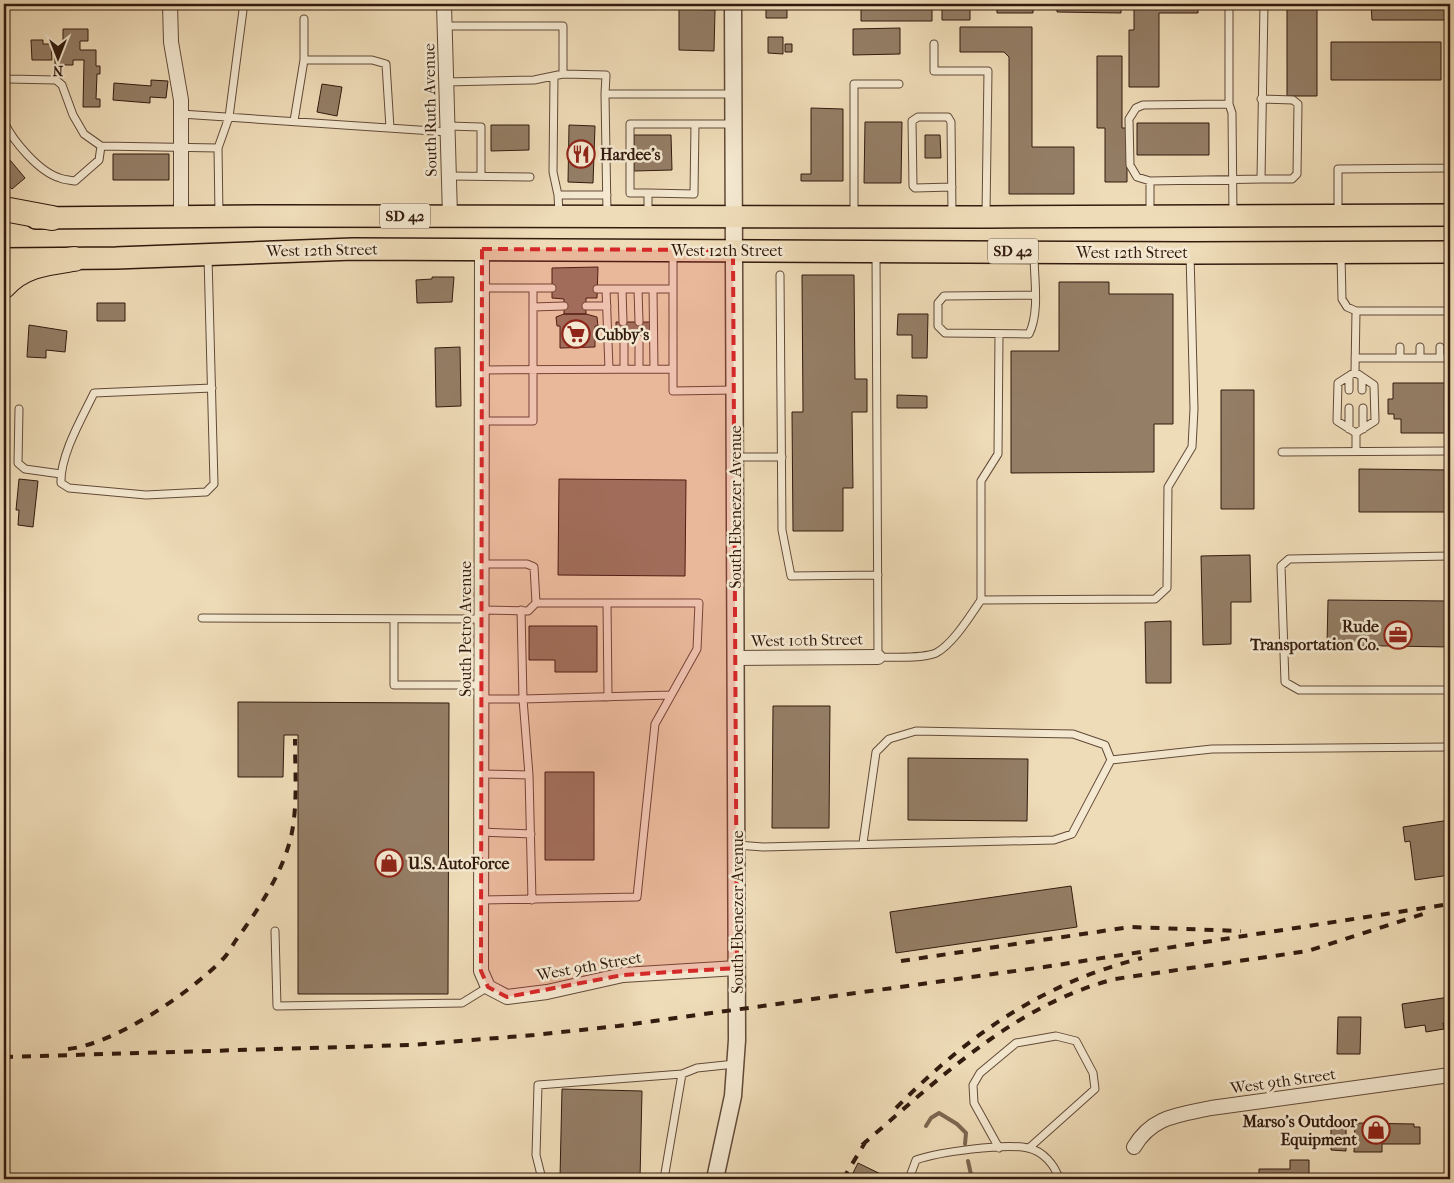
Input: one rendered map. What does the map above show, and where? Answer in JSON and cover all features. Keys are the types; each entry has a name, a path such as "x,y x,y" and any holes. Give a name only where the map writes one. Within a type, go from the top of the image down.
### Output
{"highway":[{"path":"4,209 52,218"},
{"path":"4,286 10,279 31,266 74,259"}],"main road":[{"path":"1396,214 1450,203"},
{"name":"West 12th Street","path":"4,218 219,216 986,217 1450,215"},
{"name":"West 12th Street","path":"4,259 74,259 353,248 1190,253 1450,252"},
{"path":"1341,253 1450,261"}],"street":[{"path":"170,4 171,42 179,86 181,114 180,217"},
{"name":"South Ruth Avenue","path":"444,4 450,216"},
{"name":"South Ebenezer Avenue","path":"715,1179 733,1096 736,1064 737,1010 733,4"},
{"name":"South Petro Avenue","path":"482,249 481,971 488,986"},
{"name":"West 10th Street","path":"736,658 878,656"},
{"name":"West 9th Street","path":"488,986 507,997 547,992 623,975 737,968"},
{"name":"West 9th Street","path":"1134,1147 1142,1133 1172,1116 1211,1108 1450,1075"}],"lane":[{"path":"1229,4 1229,104 1232,113 1233,215"},
{"path":"1261,179 1264,4"},
{"path":"219,216 218,148 229,117 243,10"},
{"path":"294,121 304,60 304,19"},
{"path":"445,26 563,26 563,74"},
{"path":"934,44 934,71 988,72 986,217"},
{"path":"304,60 372,60 386,64 390,128"},
{"path":"446,82 534,80 563,74 606,75 608,216"},
{"path":"554,76 553,172 558,195 559,216"},
{"path":"4,78 56,80 62,85 65,98 80,129 101,146 218,148"},
{"path":"854,217 854,84 899,84"},
{"path":"605,94 732,94"},
{"path":"1229,104 1143,104 1136,108 1129,119 1130,165 1137,177 1150,181 1292,179 1297,174 1298,104 1294,100 1261,99"},
{"path":"181,114 390,128 448,129 481,127 481,176"},
{"path":"952,187 915,188 913,186 912,121 918,117 948,117 951,122 952,187 952,217"},
{"path":"4,122 12,140 35,162 58,178 76,181 99,160 101,146"},
{"path":"695,124 694,194 630,193 630,124 695,124 732,124"},
{"path":"1338,214 1338,169 1447,168 1450,165"},
{"path":"449,176 530,177"},
{"path":"1150,181 1150,216"},
{"path":"648,193 648,216"},
{"path":"558,195 607,195"},
{"path":"673,250 673,391 734,390"},
{"path":"876,251 878,656 901,658 936,653 957,634 981,600 981,481 998,454 999,334"},
{"path":"1034,251 1034,295 1034,324 1029,334 946,333 938,326 938,304 944,296 1034,295"},
{"path":"981,600 1155,599 1167,588 1168,487 1192,447 1194,409 1190,253"},
{"path":"1341,253 1342,299 1346,307 1356,311 1400,313 1450,312"},
{"path":"208,254 212,388 214,484 206,492 146,495 69,488 61,482 61,474 73,440 94,393 212,388"},
{"path":"780,275 782,530 791,576 878,575"},
{"path":"482,288 552,288"},
{"path":"482,421 533,421 533,288"},
{"path":"597,289 673,289"},
{"path":"606,289 609,369"},
{"path":"622,289 623,322"},
{"path":"638,289 639,322"},
{"path":"652,289 654,369"},
{"path":"533,306 564,306"},
{"path":"586,306 607,306"},
{"path":"1349,390 1355,358 1356,311"},
{"path":"624,339 624,369"},
{"path":"639,339 639,369"},
{"path":"1400,347 1400,358"},
{"path":"1420,347 1420,358"},
{"path":"1440,347 1440,358"},
{"path":"1355,358 1450,358"},
{"path":"482,370 673,369"},
{"path":"1352,374 1362,377 1374,385 1375,421 1359,431 1349,429 1337,421 1338,383 1352,374"},
{"path":"1362,377 1362,390"},
{"path":"1349,408 1349,429"},
{"path":"1356,452 1363,408"},
{"path":"19,409 18,463 25,469 61,474"},
{"path":"1282,452 1450,451"},
{"path":"734,457 782,457"},
{"path":"1450,556 1288,559 1281,566 1285,682 1299,690 1450,690"},
{"path":"482,564 527,564 534,566 536,603"},
{"path":"202,618 394,619 528,610 536,603 699,603 697,649 655,724 637,897 482,900"},
{"path":"607,603 608,696"},
{"path":"521,610 523,699 529,775 532,900"},
{"path":"394,619 394,684 482,692 523,699 671,695"},
{"path":"736,845 763,847 864,843 1054,840 1072,834 1111,760 1105,745 1073,734 916,731 889,739 876,752 864,843"},
{"path":"1111,760 1212,749 1450,747"},
{"path":"481,774 529,775"},
{"path":"481,832 531,834"},
{"path":"275,931 277,1006 462,1002 488,986"},
{"path":"999,1148 974,1103 973,1085 980,1073 1016,1043 1056,1036 1076,1041 1093,1073 1095,1089 1029,1148"},
{"path":"542,1179 536,1155 538,1085 682,1074 698,1068 736,1064"},
{"path":"664,1179 682,1074"},
{"path":"909,1179 916,1160 929,1155 999,1148 1029,1148 1051,1161 1059,1179"}],"highlighted area":[{"path":"482,249 733,250 737,968 623,975 507,997 488,987 481,971"}],"building":[{"path":"861,4 932,4 932,21 861,21"},
{"path":"942,4 970,4 970,20 942,20"},
{"path":"997,4 1033,4 1033,13 997,13"},
{"path":"1057,4 1121,4 1121,13 1057,12"},
{"path":"1134,4 1198,4 1198,13 1159,13 1159,87 1129,87 1129,30 1134,30"},
{"path":"1287,4 1317,4 1317,96 1287,96"},
{"path":"1371,4 1450,4 1450,20 1372,20"},
{"path":"766,6 787,7 787,18 766,18"},
{"path":"679,9 715,10 714,51 679,50"},
{"path":"960,27 1032,27 1032,147 1074,147 1074,194 1009,194 1009,57 1004,52 960,52"},
{"path":"900,28 900,54 853,55 853,29"},
{"path":"63,29 88,29 88,41 80,41 80,50 96,50 96,66 100,66 100,74 97,74 96,99 100,99 100,107 83,107 84,60 73,60 73,65 55,65 55,50 63,50"},
{"path":"768,37 783,37 783,54 768,53"},
{"path":"31,40 43,40 43,44 51,44 52,60 32,60"},
{"path":"1331,42 1441,42 1441,80 1331,80"},
{"path":"785,44 792,44 792,52 785,52"},
{"path":"1097,56 1122,56 1122,128 1127,128 1127,182 1105,182 1105,128 1097,128"},
{"path":"151,80 168,81 166,98 150,97 150,103 113,100 114,83 151,86"},
{"path":"322,84 342,87 337,116 317,112"},
{"path":"811,108 843,109 843,181 801,181 801,174 811,174"},
{"path":"865,122 902,122 901,183 864,183"},
{"path":"1137,123 1209,123 1209,155 1137,155"},
{"path":"491,125 529,125 529,150 491,151"},
{"name":"Hardee's","path":"569,125 595,126 593,183 568,182"},
{"path":"634,135 671,135 672,170 634,171"},
{"path":"925,135 940,135 941,158 925,158"},
{"path":"5,154 25,178 12,189 4,181"},
{"path":"113,154 169,154 169,180 113,180"},
{"path":"598,267 597,298 586,298 586,314 564,314 564,299 552,298 552,268"},
{"path":"802,275 854,275 855,379 867,379 867,412 852,412 853,488 843,488 843,531 793,531 792,412 803,412"},
{"path":"432,277 454,277 452,302 417,303 416,280 432,279"},
{"path":"1059,282 1109,282 1109,294 1173,294 1173,424 1154,424 1154,472 1011,473 1011,351 1059,351"},
{"path":"97,303 125,303 125,321 97,321"},
{"path":"564,314 586,314 597,317 598,326 595,326 595,347 560,348 560,326 557,326 556,317"},
{"path":"898,314 928,314 927,358 912,358 912,335 897,335"},
{"path":"616,322 651,322 651,339 616,339"},
{"path":"29,325 67,331 65,352 46,350 46,358 27,357"},
{"path":"460,347 461,406 436,407 435,348"},
{"path":"1393,383 1450,383 1450,433 1401,433 1401,419 1394,419 1394,414 1388,414 1388,399 1393,399"},
{"path":"1221,390 1254,390 1254,509 1221,509"},
{"path":"897,395 927,396 927,408 897,408"},
{"path":"1359,469 1450,470 1450,512 1359,512"},
{"path":"19,479 38,481 33,527 18,525 19,510 16,510"},
{"path":"559,479 686,480 685,576 558,575"},
{"path":"1250,555 1251,602 1231,602 1231,644 1203,645 1201,556"},
{"path":"1328,600 1450,601 1450,647 1327,645"},
{"path":"1171,621 1171,683 1146,683 1145,622"},
{"path":"529,626 597,626 597,672 555,672 555,660 529,660"},
{"path":"238,702 449,703 448,994 298,994 298,735 284,735 283,777 238,777"},
{"path":"773,706 830,706 829,828 772,828"},
{"path":"908,758 1028,759 1027,821 908,820"},
{"path":"545,772 594,772 594,860 545,860"},
{"path":"1450,820 1450,875 1415,880 1410,841 1405,842 1403,827"},
{"path":"1071,886 1077,927 896,953 890,912"},
{"path":"1450,997 1450,1022 1443,1023 1444,1029 1426,1032 1425,1025 1405,1028 1402,1004"},
{"path":"1338,1017 1361,1017 1360,1054 1337,1054"},
{"path":"562,1089 642,1091 640,1179 560,1177"},
{"path":"1355,1123 1414,1124 1414,1127 1420,1127 1420,1144 1382,1144 1382,1152 1354,1152"},
{"path":"1331,1126 1346,1126 1346,1151 1331,1150"},
{"path":"1290,1160 1309,1160 1309,1179 1259,1179 1259,1169 1290,1169"},
{"path":"858,1163 891,1179 850,1179"}],"waterway":[{"path":"926,1126 931,1118 939,1113 957,1124 966,1133 965,1144"},
{"path":"968,1161 972,1179"}],"railway":[{"path":"68,1049 107,1038 151,1015 191,987 227,955 268,891 287,851 295,813 295,739"},
{"path":"4,1057 411,1045 534,1035 618,1026 1044,967 1450,904"},
{"path":"862,1145 949,1070 980,1047 1044,1007 1078,991 1115,979 1308,951 1426,913"},
{"path":"901,961 1130,927 1241,931"},
{"path":"896,1108 950,1058 1008,1015 1039,997 1071,982 1142,958"},
{"path":"843,1179 866,1141"}],"place":[{"name":"Hardee's","path":"581,154"},
{"name":"Cubby's","path":"576,334"},
{"name":"Rude Transportation Co.","path":"1398,635"},
{"name":"U.S. AutoForce","path":"389,863"},
{"name":"Marso's Outdoor Equipment","path":"1376,1130"}]}
